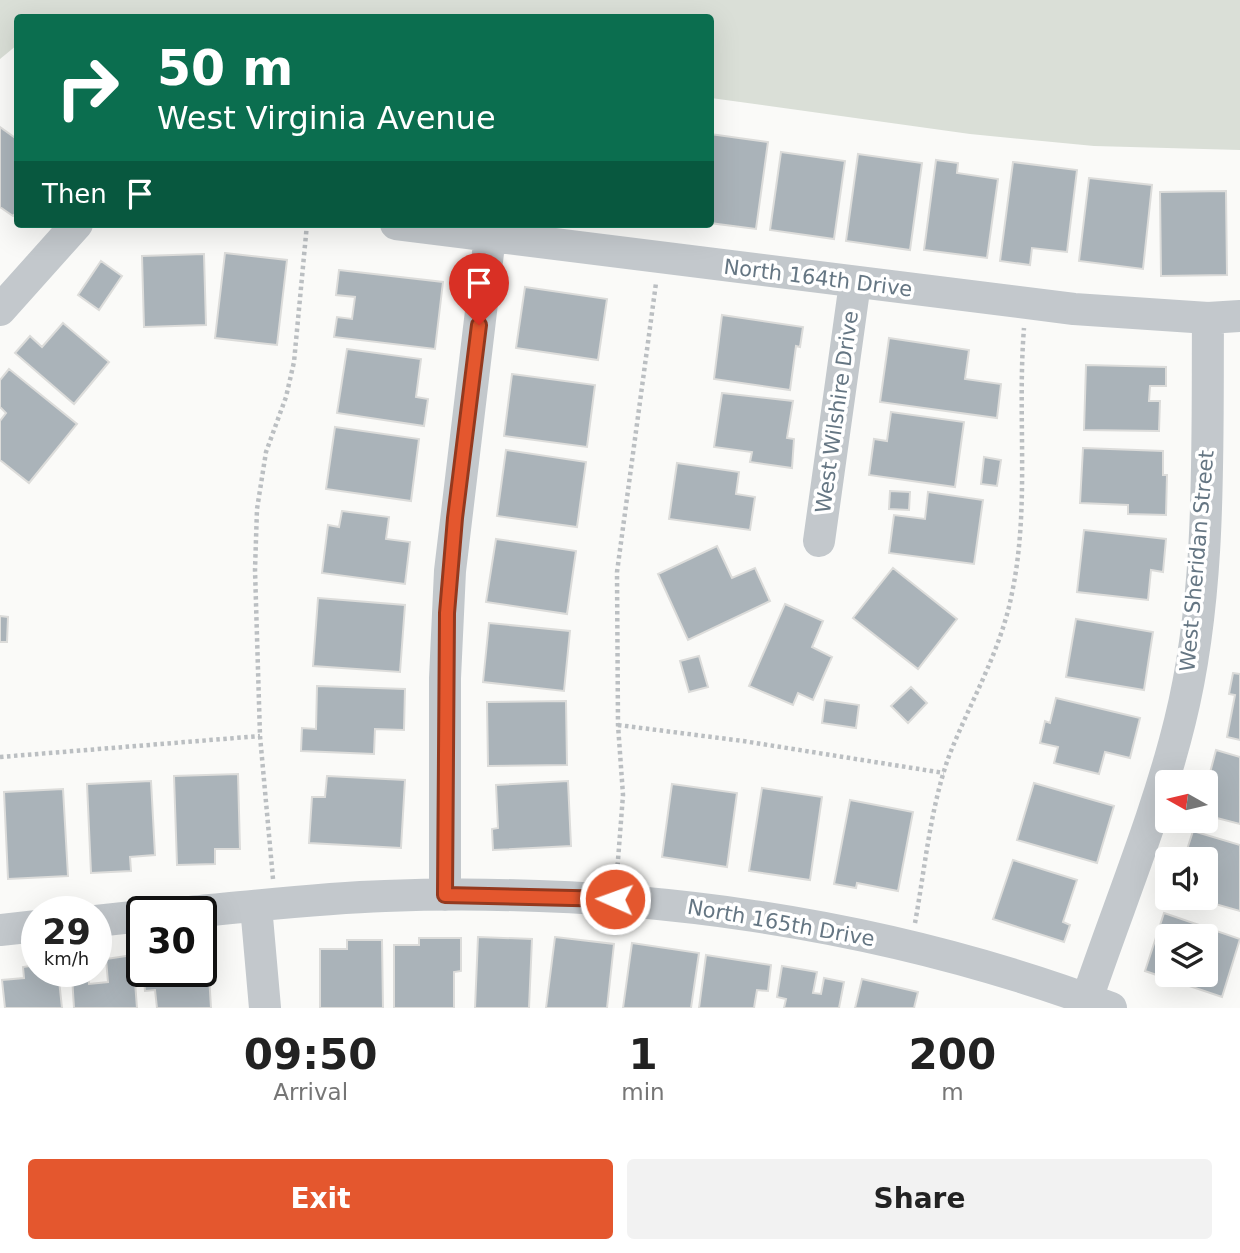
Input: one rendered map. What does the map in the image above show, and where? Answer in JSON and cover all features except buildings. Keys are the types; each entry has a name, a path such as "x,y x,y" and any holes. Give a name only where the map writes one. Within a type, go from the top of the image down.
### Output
{"street":[{"path":"0,310 73,228"},
{"name":"North 164th Drive","path":"427,228 1074,309 1208,318 1240,316"},
{"path":"445,895 445,678 450,571 490,236"},
{"name":"West Wilshire Drive","path":"819,541 855,283"},
{"name":"West Sheridan Street","path":"1099,1003 1167,767 1189,673 1206,501 1208,318"},
{"name":"North 165th Drive","path":"217,910 384,896 445,895 615,899 700,907 839,931 911,948 1025,978 1099,1003"},
{"path":"265,1008 266,905"},
{"path":"0,930 21,928"}],"path":[{"path":"266,905 256,570 258,497 266,452 286,397 294,362 307,228"},
{"path":"615,899 623,795 618,725 617,572 658,257"},
{"path":"911,948 944,773 994,652 1012,593 1019,544 1021,389 1027,303"},
{"path":"618,725 768,744 944,773"},
{"path":"0,757 260,736"}],"shaded area":[{"path":"0,0 1240,0 1240,150 1094,146 970,134 714,98 714,14 14,14 14,47 0,59"}],"route":[{"path":"479,325 455,518 447,613 445,895 615,899"}]}
